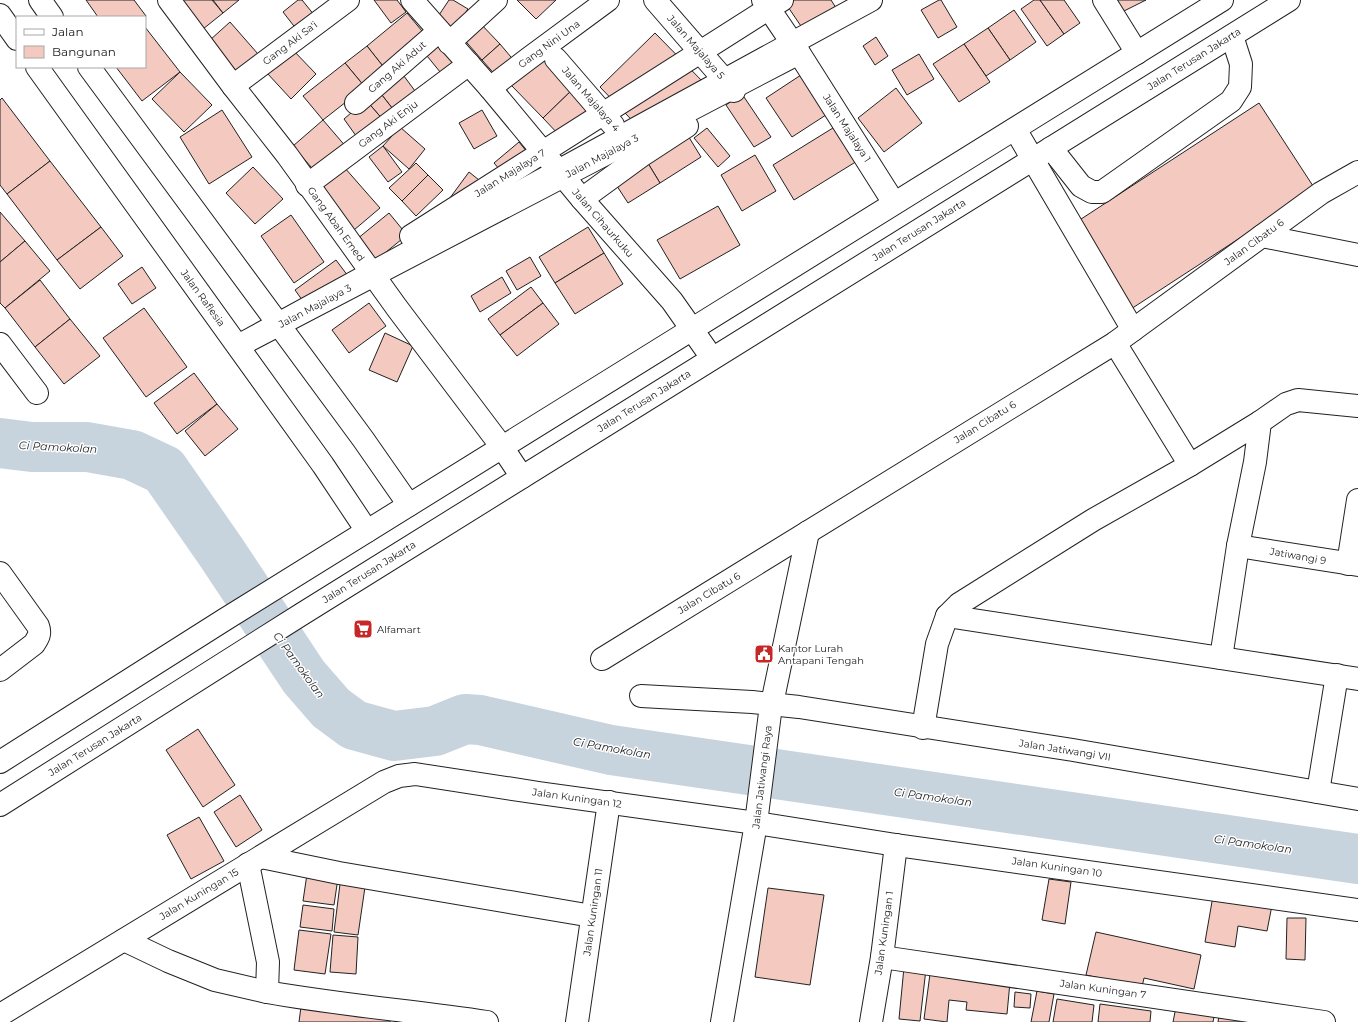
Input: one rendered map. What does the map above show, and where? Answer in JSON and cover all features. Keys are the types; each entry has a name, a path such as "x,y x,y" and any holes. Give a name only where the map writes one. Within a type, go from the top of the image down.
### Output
{"street":[{"path":"40,0 51,16"},
{"name":"Gang Abah Emed","path":"169,0 287,155 307,185 397,308 502,447 522,477"},
{"name":"Gang Aki Sa'i","path":"233,86 348,0"},
{"name":"Jalan Cihaurkuku","path":"412,0 490,88 582,199 672,301 712,358"},
{"name":"Gang Aki Adut","path":"356,103 496,0"},
{"name":"Gang Nini Una","path":"490,88 608,0"},
{"name":"Jalan Majalaya 5","path":"655,0 736,93"},
{"name":"Jalan Majalaya 1","path":"763,0 799,53 894,204"},
{"name":"Jalan Majalaya 7","path":"238,346 782,0"},
{"name":"Jalan Majalaya 3","path":"238,346 871,0"},
{"path":"1104,0 1137,53"},
{"path":"0,762 284,582 1222,0"},
{"name":"Jalan Terusan Jakarta","path":"0,805 302,614 1289,0"},
{"path":"0,16 16,38"},
{"path":"1015,129 1042,154 1081,186 1092,192 1102,192 1231,101 1240,87 1241,64 1232,36"},
{"name":"Jalan Majalaya 3","path":"582,199 641,156 799,53"},
{"name":"Jalan Majalaya 3","path":"238,346 799,53"},
{"name":"Jalan Majalaya 4","path":"556,59 641,156"},
{"name":"Gang Aki Enju","path":"307,185 469,64"},
{"name":"Jalan Raflesia","path":"38,68 323,465 367,531"},
{"path":"90,68 363,440 409,505"},
{"path":"1042,154 1133,330"},
{"name":"Jalan Cibatu 6","path":"602,659 1115,343 1321,193 1358,172"},
{"path":"1262,236 1358,255"},
{"path":"1115,343 1190,465"},
{"path":"0,344 37,393"},
{"path":"923,728 937,644 947,616 958,604 1093,520 1190,465 1260,422 1286,404 1298,400 1358,406"},
{"path":"1221,658 1238,546 1255,462 1260,422"},
{"path":"1353,565 1358,500"},
{"name":"Jalan Jatiwangi Raya","path":"722,1022 757,819 771,708 808,532"},
{"name":"Jatiwangi 9","path":"1238,546 1353,565"},
{"path":"0,573 38,626 40,632 34,644 0,670"},
{"path":"947,616 1358,679"},
{"path":"1318,792 1337,675"},
{"name":"Jalan Jatiwangi VII","path":"641,696 771,708 923,728 1073,750 1358,799"},
{"name":"Jalan Kuningan 12","path":"399,776 415,774 539,794 757,819"},
{"name":"Jalan Kuningan 15","path":"0,1015 384,782 399,776"},
{"name":"Jalan Kuningan 11","path":"578,1022 592,916 610,802"},
{"name":"Jalan Kuningan 10","path":"757,819 896,845 1358,910"},
{"name":"Jalan Kuningan 1","path":"871,1022 882,956 896,845"},
{"path":"267,992 268,962 255,860 592,916"},
{"path":"124,940 168,961 215,980 267,992 312,1000 441,1015 487,1022"},
{"name":"Jalan Kuningan 7","path":"882,956 1324,1022"}],"building":[{"path":"86,0 134,0 146,16 97,16"},
{"path":"172,0 212,0 223,13 198,33"},
{"path":"213,0 239,0 223,13"},
{"path":"298,0 302,0 315,16 297,30 283,12"},
{"path":"374,0 397,0 406,12 391,23"},
{"path":"449,0 453,0 468,9 454,30 437,18"},
{"path":"517,0 556,0 536,19"},
{"path":"792,0 831,0 840,14 805,32 786,4"},
{"path":"941,0 957,27 938,38 921,10"},
{"path":"1034,0 1040,0 1064,34 1047,46 1021,9"},
{"path":"1040,0 1064,0 1080,23 1064,34"},
{"path":"1115,0 1146,0 1122,12"},
{"path":"1014,10 1036,42 1010,60 988,28"},
{"path":"407,13 427,37 386,70 367,46"},
{"path":"478,21 500,44 482,60 461,36"},
{"path":"230,22 258,54 237,72 210,40"},
{"path":"146,28 180,72 142,101 117,68 146,68"},
{"path":"988,28 1010,60 986,76 964,44"},
{"path":"655,33 707,86 651,140 600,87"},
{"path":"876,37 888,56 875,65 863,46"},
{"path":"437,40 459,66 445,78 423,51"},
{"path":"500,44 516,63 498,78 482,60"},
{"path":"964,44 990,82 959,102 933,64"},
{"path":"367,46 386,70 365,87 345,63"},
{"path":"292,49 316,74 291,99 267,73"},
{"path":"919,54 934,79 907,95 892,70"},
{"path":"541,56 573,89 543,118 511,85"},
{"path":"345,63 365,87 323,120 303,96"},
{"path":"180,72 212,105 184,132 152,99"},
{"path":"401,72 418,95 396,113 378,90"},
{"path":"804,73 829,113 792,137 766,98"},
{"path":"896,88 922,123 884,152 858,118"},
{"path":"573,89 590,107 560,136 543,118"},
{"path":"378,90 396,113 384,121 366,100"},
{"path":"742,94 771,137 754,147 726,105"},
{"path":"2,98 50,161 7,194 0,185 0,100"},
{"path":"366,100 384,121 359,140 344,119"},
{"path":"1259,103 1315,189 1131,309 1075,223"},
{"path":"222,110 252,157 209,184 180,137"},
{"path":"482,110 497,136 474,149 459,123"},
{"path":"323,120 347,148 317,174 293,146"},
{"path":"841,123 862,158 794,200 773,165"},
{"path":"400,127 425,149 409,169 383,146"},
{"path":"707,128 730,156 718,167 694,138"},
{"path":"687,134 701,157 660,183 646,160"},
{"path":"519,142 536,163 512,184 494,163"},
{"path":"383,146 402,172 388,182 369,157"},
{"path":"755,155 776,191 742,211 721,175"},
{"path":"646,160 660,183 628,203 613,180"},
{"path":"50,161 101,227 57,260 7,194"},
{"path":"416,163 428,175 402,201 389,188"},
{"path":"253,167 283,199 255,224 226,193"},
{"path":"344,167 380,208 354,230 319,190"},
{"path":"469,172 489,188 447,202"},
{"path":"428,175 443,190 416,216 402,201"},
{"path":"718,206 740,245 680,279 657,240"},
{"path":"0,212 25,241 0,262"},
{"path":"389,213 407,235 375,261 357,239"},
{"path":"291,215 324,262 294,283 261,236"},
{"path":"101,227 123,256 80,289 57,260"},
{"path":"588,227 604,253 555,283 539,257"},
{"path":"25,241 50,271 5,308 0,303 0,262"},
{"path":"604,253 623,284 575,314 555,283"},
{"path":"530,257 541,276 517,290 506,271"},
{"path":"336,260 351,280 310,311 295,290"},
{"path":"142,267 156,288 132,304 118,284"},
{"path":"502,277 511,293 480,312 471,296"},
{"path":"40,280 70,319 35,347 5,308"},
{"path":"531,287 543,303 500,335 488,319"},
{"path":"369,303 386,326 349,353 332,330"},
{"path":"543,303 559,324 517,356 500,335"},
{"path":"144,308 187,367 146,397 103,338"},
{"path":"70,319 100,356 64,384 35,347"},
{"path":"385,333 413,346 397,382 369,370"},
{"path":"194,373 217,404 177,434 154,403"},
{"path":"217,404 238,429 205,456 185,431"},
{"path":"198,729 235,785 203,807 166,750"},
{"path":"240,795 262,830 236,847 214,812"},
{"path":"199,817 224,861 191,879 167,835"},
{"path":"307,874 338,878 334,905 303,901"},
{"path":"1049,879 1071,882 1065,924 1042,920"},
{"path":"340,884 365,887 358,935 334,932"},
{"path":"768,888 824,895 810,985 755,977"},
{"path":"1214,890 1273,900 1267,931 1238,926 1235,947 1205,942"},
{"path":"303,905 334,909 332,931 300,927"},
{"path":"1287,918 1306,918 1305,960 1286,959"},
{"path":"299,930 331,934 325,974 294,970"},
{"path":"1096,932 1201,955 1194,989 1144,978 1142,987 1086,975"},
{"path":"333,935 358,937 356,974 330,972"},
{"path":"904,967 926,969 920,1021 899,1019"},
{"path":"930,974 1010,982 1007,1014 966,1010 967,1002 949,1000 947,1022 924,1019"},
{"path":"1037,991 1054,994 1049,1022 1031,1022"},
{"path":"1015,992 1031,994 1030,1008 1014,1007"},
{"path":"302,999 392,1013 390,1022 299,1022"},
{"path":"1057,999 1094,1005 1092,1022 1053,1022"},
{"path":"1100,1004 1151,1011 1150,1022 1098,1022"},
{"path":"1176,1007 1215,1011 1213,1022 1173,1022"},
{"path":"1220,1009 1240,1011 1239,1022 1218,1022"}],"waterway":[{"name":"Ci Pamokolan","path":"0,443 32,447 87,447 132,455 164,470 221,552 304,677 331,708 354,725 394,736 435,731 465,719 480,720 611,750 1358,859"}],"place":[{"name":"Alfamart","path":"363,629"},
{"name":"Kantor Lurah Antapani Tengah","path":"764,654"}]}
